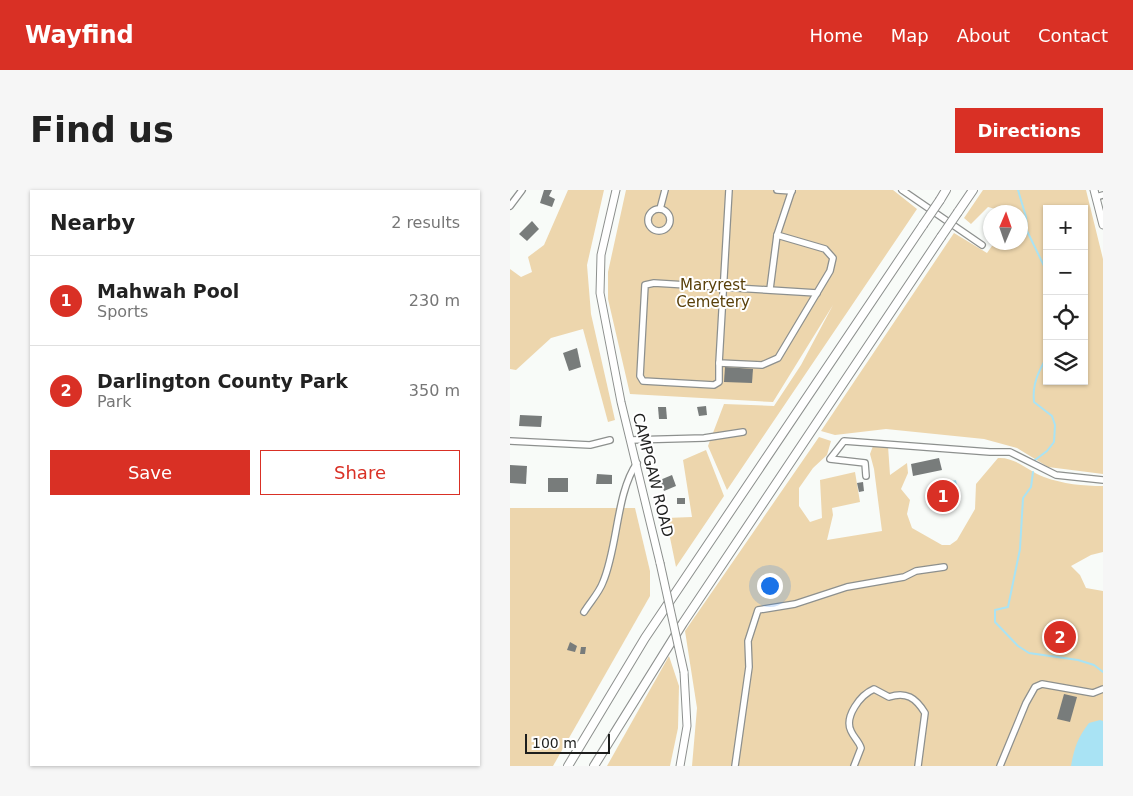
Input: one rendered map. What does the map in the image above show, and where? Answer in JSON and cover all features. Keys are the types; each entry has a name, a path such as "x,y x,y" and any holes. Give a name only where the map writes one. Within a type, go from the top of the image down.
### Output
{"highway":[{"path":"568,766 650,631 946,190"},
{"path":"594,766 683,623 973,190"}],"main road":[{"name":"CAMPGAW ROAD","path":"616,190 601,256 600,293 631,440 638,463 684,672 687,726 680,766"},
{"path":"1098,194 1103,225"}],"street":[{"path":"510,206 522,190"},
{"path":"660,209 665,190"},
{"path":"729,190 723,287 719,363 719,382 714,385 643,381 640,376 645,285 654,283 723,287 770,289 817,292"},
{"path":"770,289 777,235 792,190 777,190"},
{"path":"902,190 982,245"},
{"path":"719,363 762,365 778,358 830,271 833,258 825,249 777,235"},
{"path":"631,440 704,438 743,432"},
{"path":"510,441 590,445 610,440"},
{"path":"866,476 865,463 830,459 844,441 990,452 1007,451 1056,476 1103,480"},
{"path":"584,612 603,583 615,542 627,480 638,463"},
{"path":"735,766 749,667 748,641 758,610 795,604 847,587 904,577 916,571 944,567"},
{"path":"1000,766 1034,687 1042,684 1092,693 1103,689"},
{"path":"854,766 862,748 851,732 848,721 857,703 874,689 889,697 901,693 910,696 925,713 918,766"}],"green space":[{"path":"568,190 604,190 587,265 591,314 615,420 608,422 583,329 551,338 516,370 510,369 510,269 521,277 532,272 528,257 544,245"},
{"name":"Maryrest Cemetery","path":"626,190 893,190 917,209 727,490 708,446 724,404 774,406 801,365 833,305 773,402 630,394 608,299 608,272"},
{"path":"983,190 1086,190 1103,259 1103,474 1048,467 1017,448 984,439 886,429 835,435 821,431 954,233 987,253 989,250 1028,250 1028,205 983,205 983,212 971,224 964,218"},
{"path":"819,437 831,441 827,455 813,468 799,488 799,506 810,522 822,518 820,480 855,472 860,502 832,508 833,515 827,540 882,531 874,469 870,454 873,446 888,446 890,475 907,463 908,473 901,489 910,500 907,514 912,528 942,545 950,545 957,540 975,509 976,484 998,458 1011,460 1044,477 1058,481 1103,486 1103,552 1091,555 1071,566 1080,575 1086,588 1103,591 1103,766 692,766 697,708 685,631"},
{"path":"706,450 724,496 676,567 666,518 692,517 683,460"},
{"path":"510,508 635,508 650,571 650,596 553,766 510,766"},
{"path":"669,656 679,686 678,728 670,766 607,766"}],"water":[{"path":"956,480 958,490 949,492 951,502 937,505 935,484"},
{"path":"1103,721 1103,766 1071,766 1075,748 1082,733 1089,723"}],"building":[{"path":"544,190 552,190 549,196 555,199 552,207 540,203"},
{"path":"532,221 539,229 527,241 519,234"},
{"path":"577,348 581,367 569,371 563,353"},
{"path":"725,367 753,369 752,383 724,382"},
{"path":"706,406 707,415 699,416 697,407"},
{"path":"658,407 666,407 667,419 659,419"},
{"path":"520,415 542,416 541,427 519,426"},
{"path":"939,458 942,470 913,476 911,464"},
{"path":"510,465 527,466 526,484 510,483"},
{"path":"597,474 612,475 612,484 596,484"},
{"path":"672,475 676,486 664,491 660,480"},
{"path":"548,478 568,478 568,492 548,492"},
{"path":"863,482 864,491 859,492 857,483"},
{"path":"677,498 685,498 685,504 677,504"},
{"path":"570,642 577,646 575,652 567,650"},
{"path":"581,647 586,647 585,654 580,654"},
{"path":"1064,694 1077,697 1070,722 1057,719"}],"waterway":[{"path":"1018,190 1026,217 1027,231 1043,264"},
{"path":"1035,460 1047,451 1054,442 1055,425 1052,416 1034,402 1036,379 1043,364"},
{"path":"1033,472 1031,487 1023,498 1020,549 1008,607 995,610 995,622 1018,646 1029,653 1078,660 1094,665 1103,672"}],"place":[{"name":"Mahwah Pool","path":"943,496"},
{"name":"Darlington County Park","path":"1060,637"}]}
